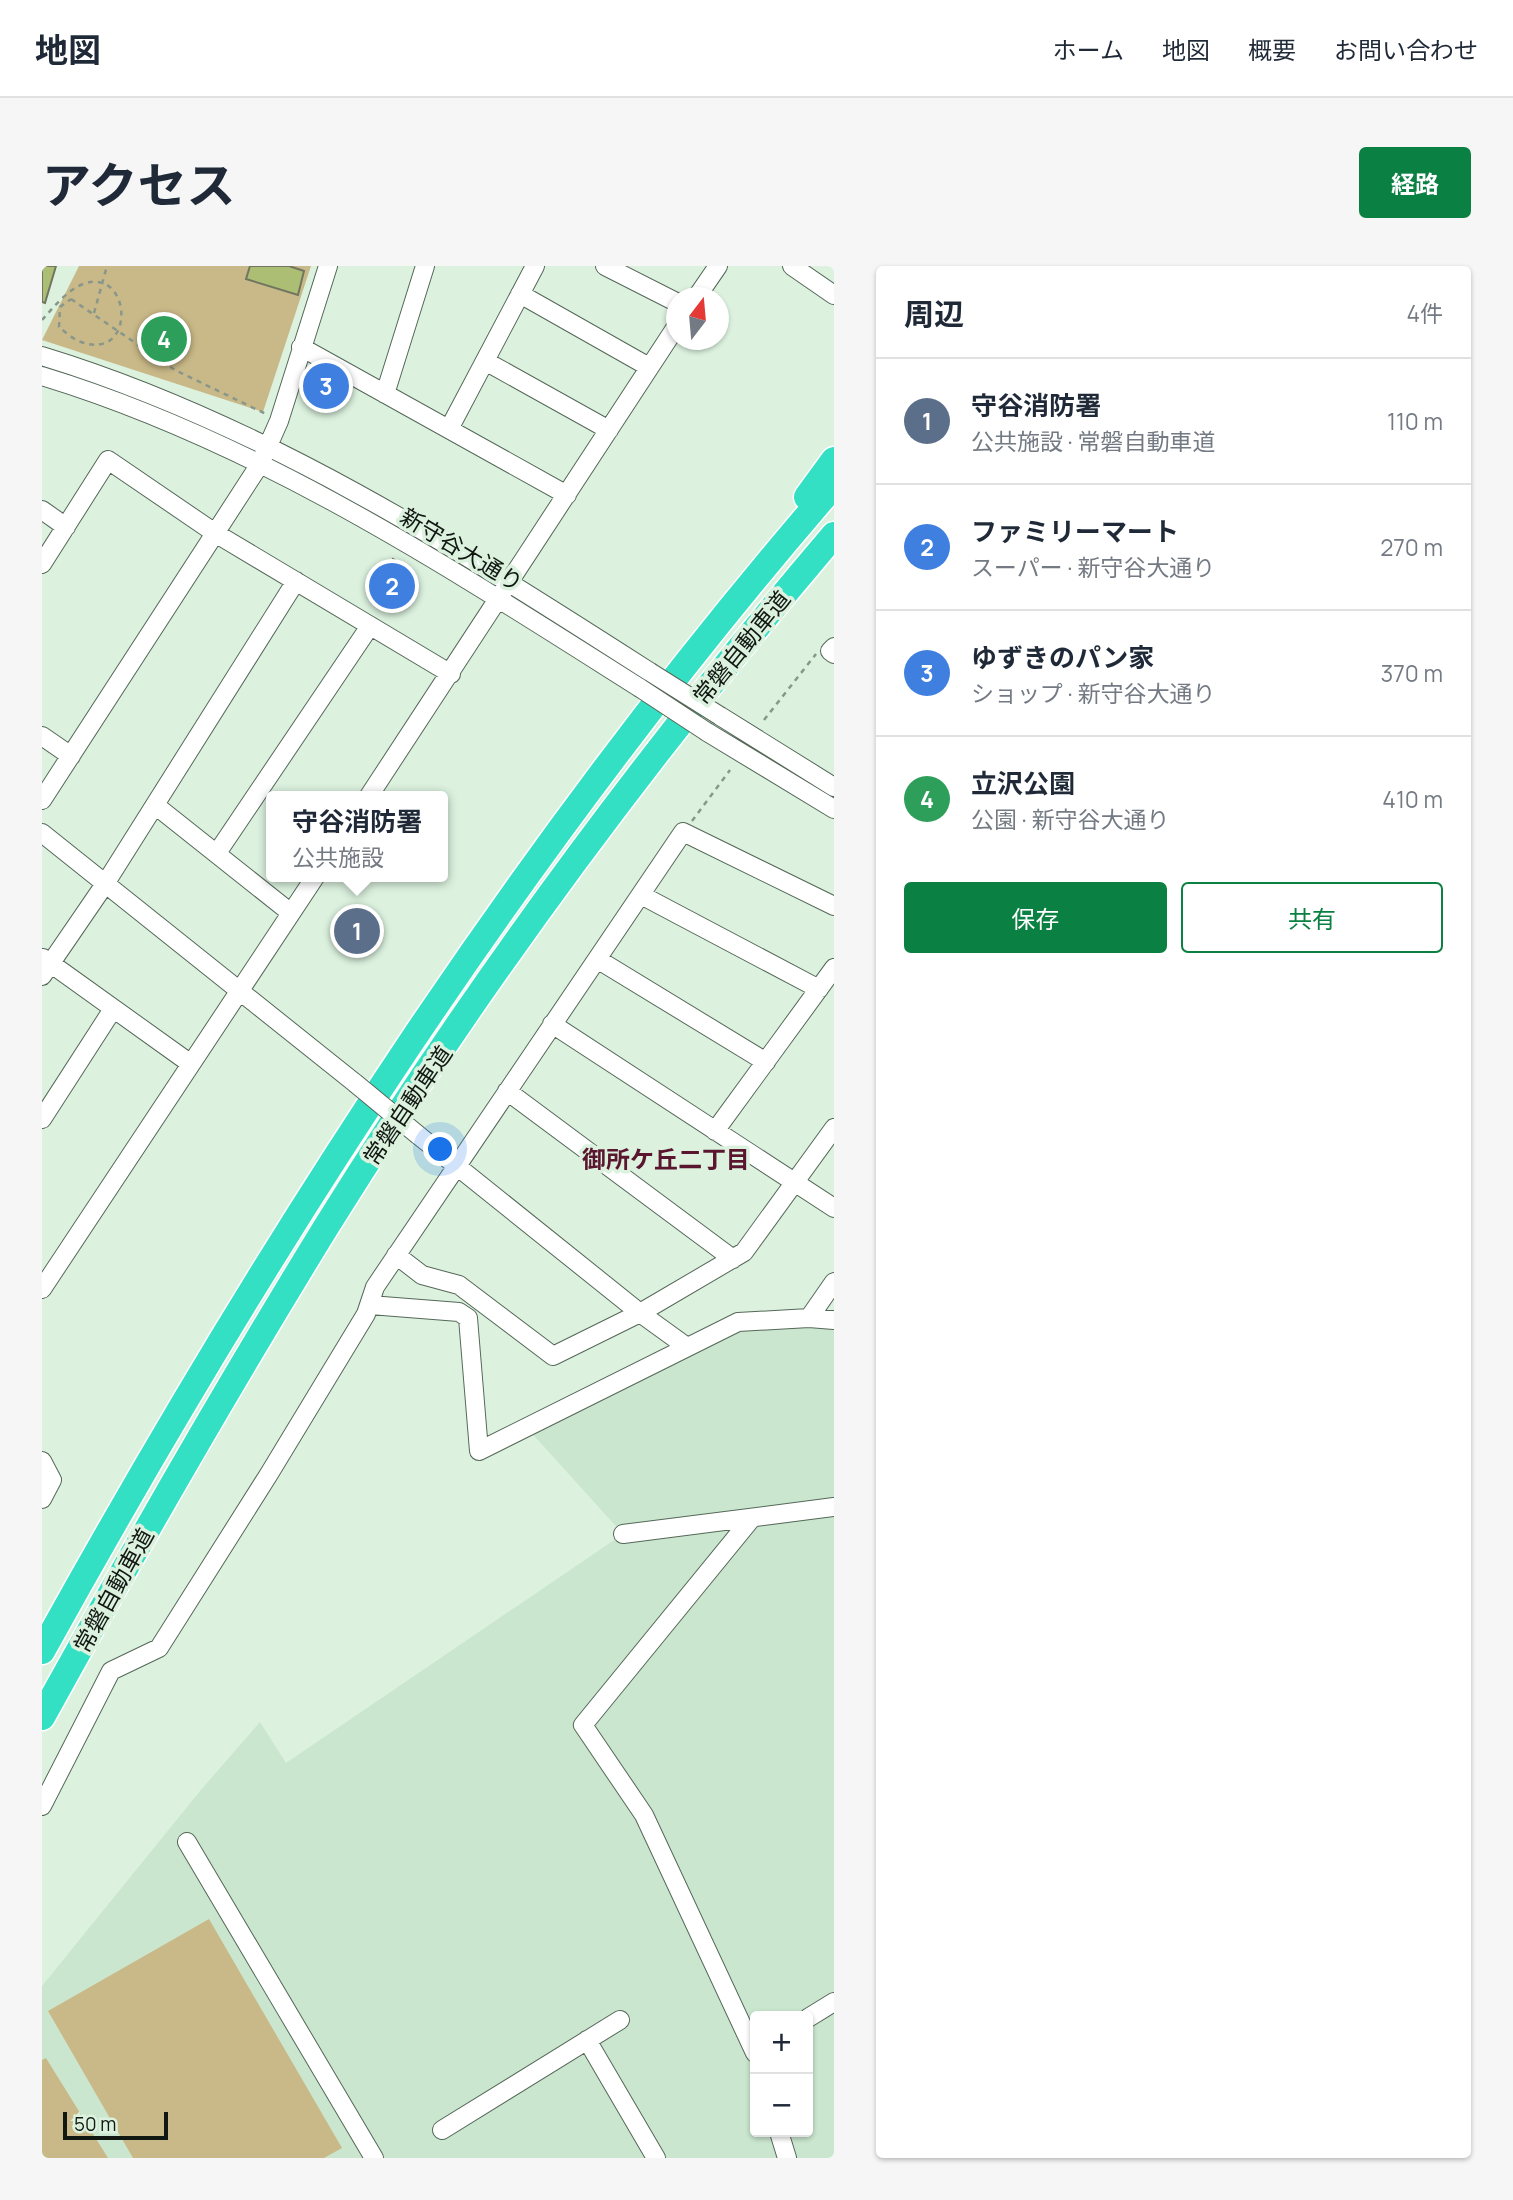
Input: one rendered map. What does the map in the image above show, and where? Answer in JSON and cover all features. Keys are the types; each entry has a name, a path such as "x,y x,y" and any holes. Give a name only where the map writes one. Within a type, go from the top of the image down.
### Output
{"highway":[{"path":"724,616 834,460"},
{"name":"常磐自動車道","path":"42,1651 205,1366 301,1208 393,1066 586,795 724,616 834,485"},
{"name":"常磐自動車道","path":"42,1717 235,1377 328,1224 420,1084 509,953 628,791 752,631 834,535"}],"street":[{"path":"42,800 265,456 328,266"},
{"path":"385,394 425,266"},
{"path":"449,429 535,266"},
{"path":"606,266 666,296"},
{"path":"704,287 718,266"},
{"path":"795,267 834,295"},
{"path":"520,294 649,367"},
{"path":"372,791 500,600 666,343"},
{"path":"301,348 567,495"},
{"name":"新守谷大通り","path":"42,356 159,398 265,456 834,809"},
{"path":"485,360 609,429"},
{"name":"新守谷大通り","path":"42,376 265,456 348,489 510,583 834,787"},
{"path":"42,564 108,460 215,533 451,674"},
{"path":"42,510 66,527"},
{"path":"191,1064 113,1009 45,966 105,884 296,581"},
{"path":"217,853 370,626"},
{"path":"42,736 71,755"},
{"path":"155,805 291,914"},
{"path":"42,1806 111,1671 159,1648 269,1474 370,1305 375,1287 683,832 834,906"},
{"path":"42,834 640,1313 687,1347"},
{"path":"42,1289 312,882"},
{"path":"641,895 819,989"},
{"path":"597,959 766,1062"},
{"path":"715,1131 834,968"},
{"path":"42,1119 113,1009"},
{"path":"552,1024 834,1208"},
{"path":"508,1091 733,1259"},
{"path":"396,1255 422,1275 460,1285 554,1356 640,1313 744,1252 834,1128"},
{"path":"809,1318 834,1282"},
{"path":"370,1305 459,1312 468,1318 479,1451 738,1322 809,1318 834,1321"},
{"path":"42,1461 52,1480 42,1499"},
{"path":"623,1534 834,1507"},
{"path":"750,2041 644,1815 583,1725 752,1518"},
{"path":"187,1842 374,2158"},
{"path":"813,2015 834,2002"},
{"path":"442,2130 620,2020"},
{"path":"587,2040 656,2158"},
{"path":"781,2137 787,2158"}],"path":[{"path":"94,314 107,266"},
{"path":"42,320 66,295 84,283 103,282 117,293 123,312 119,329 108,341 91,345 78,341 59,327 60,307 71,299 94,314 175,370 268,415"},
{"path":"764,720 818,650 833,650"},
{"path":"683,832 730,770"}],"shaded area":[{"path":"79,266 311,266 263,412 42,340"},
{"path":"834,1319 834,2158 42,2158 42,1986 200,1791 260,1722 286,1763 623,1534 527,1428 728,1328"},
{"path":"209,1919 342,2148 324,2158 133,2158 48,2011"},
{"path":"46,2058 108,2158 42,2158 42,2060"}],"building":[{"path":"42,266 56,266 45,303 42,302"},
{"path":"250,266 289,266 304,271 298,295 246,279"},
{"path":"393,559 410,570 393,599 375,588"}],"place":[{"name":"立沢公園","path":"164,339"},
{"name":"ゆずきのパン家","path":"326,386"},
{"name":"ファミリーマート","path":"392,586"},
{"name":"守谷消防署","path":"357,931"}],"district":[{"name":"御所ケ丘二丁目","path":"666,1158"}]}
